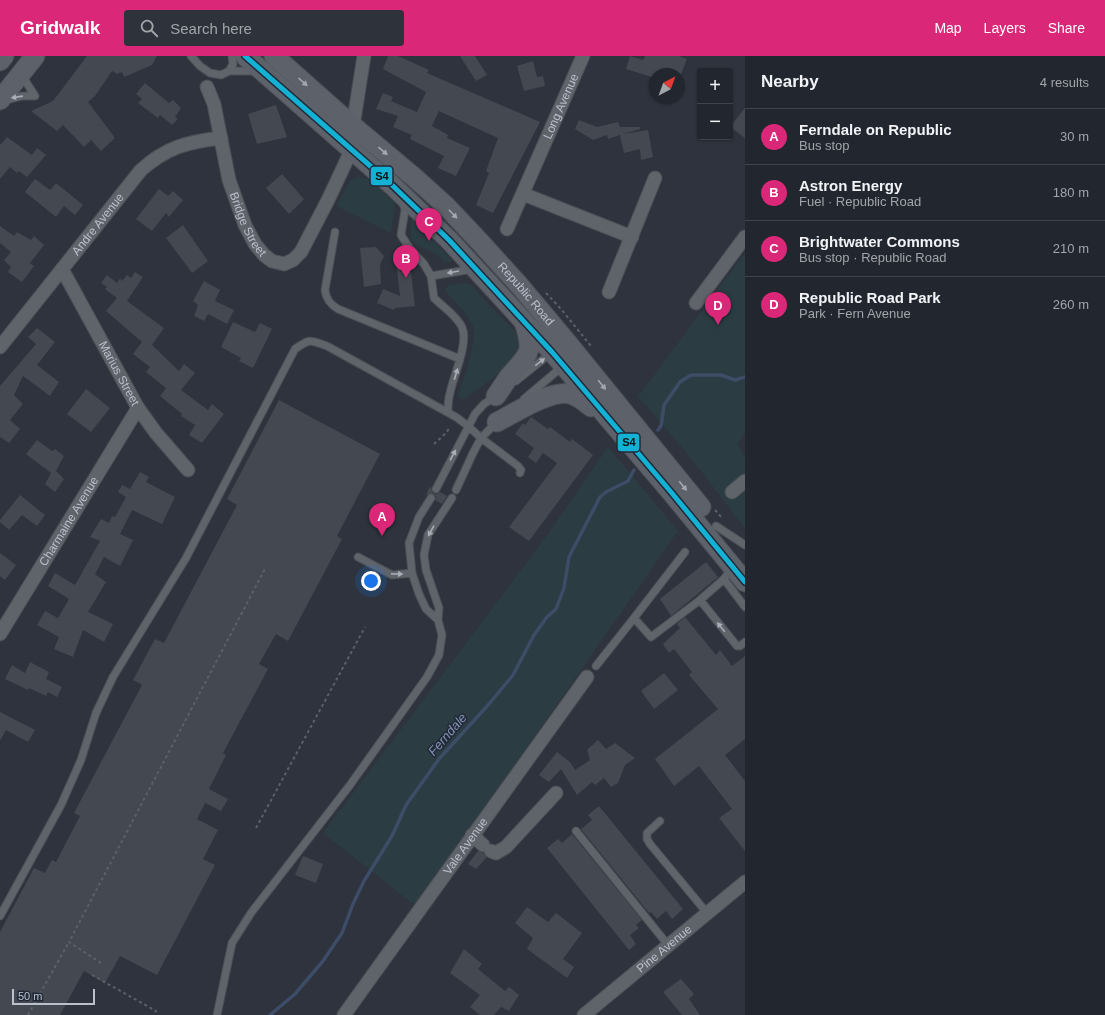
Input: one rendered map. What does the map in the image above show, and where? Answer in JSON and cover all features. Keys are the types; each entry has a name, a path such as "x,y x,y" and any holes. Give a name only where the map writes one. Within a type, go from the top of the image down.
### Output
{"main road":[{"path":"0,61 4,56"},
{"path":"0,101 35,56"},
{"name":"Republic Road","path":"245,56 351,151 392,185 476,268 524,322 565,353 716,526 732,568"},
{"name":"Republic Road","path":"274,56 446,206 519,285 619,430 745,582"},
{"path":"496,396 508,378 526,358 529,343 524,322"},
{"path":"497,422 546,397 556,394 569,394 585,401 619,430"}],"street":[{"path":"351,151 353,126 364,56"},
{"name":"Long Avenue","path":"507,229 584,56"},
{"name":"Bridge Street","path":"207,87 214,104 229,180 245,226 255,244 264,255 272,261 284,264 294,260 301,252 351,151"},
{"name":"Andre Avenue","path":"0,347 141,170 153,159 179,146 221,138"},
{"path":"609,292 655,178"},
{"path":"523,194 632,237"},
{"path":"696,303 745,237"},
{"name":"Marius Street","path":"62,269 138,408 156,433 188,470"},
{"name":"Charmaine Avenue","path":"0,634 138,408"},
{"path":"732,492 745,481"},
{"name":"Vale Avenue","path":"344,1015 587,677"},
{"path":"472,835 487,848 496,853 506,847 556,793"},
{"name":"Pine Avenue","path":"584,1015 745,882"}],"lane":[{"path":"191,56 210,74 221,75 229,71 249,70 263,72"},
{"path":"229,71 233,64 232,56"},
{"path":"0,101 22,96 35,96 21,74"},
{"path":"392,185 404,202 405,210 401,235 410,249 424,264 431,276 434,298 452,315 462,328 464,337 460,359 450,394 448,412"},
{"path":"335,232 325,290 326,297 332,305 460,359"},
{"path":"431,276 476,268"},
{"path":"0,916 61,805 81,760 96,713 113,677 186,558 295,348 311,340 328,346 448,412 518,466 521,470 520,473"},
{"path":"436,489 468,426 475,414 484,404 565,353"},
{"path":"456,490 481,438 565,353"},
{"path":"431,498 419,518 409,543 414,582 426,609 438,620"},
{"path":"217,1015 229,954 234,938 250,913 350,785 434,667 440,655 442,635 438,620 440,608 426,570 424,555 428,535 452,498"},
{"path":"716,526 745,545"},
{"path":"596,666 685,552"},
{"path":"358,556 392,575 412,573"},
{"path":"634,618 651,637 700,600 732,568 745,607"},
{"path":"700,600 737,646 740,646 745,642"},
{"path":"660,821 647,833 647,839 707,913"},
{"path":"576,831 668,945"}],"path":[{"path":"434,444 450,428"},
{"path":"28,1015 266,567"},
{"path":"256,828 365,627"},
{"path":"68,942 101,963"},
{"path":"92,975 156,1011 154,1015"}],"shaded area":[{"path":"357,177 368,179 395,203 391,233 336,206 350,181"},
{"path":"411,218 453,261 445,262 436,254 415,244 411,238"},
{"path":"745,253 745,433 737,444 745,458 745,529 693,462 638,397"},
{"path":"465,283 473,286 486,302 519,335 520,344 519,350 515,357 502,370 463,400 458,396 470,360 474,330 467,315 446,292 446,288 449,285"},
{"path":"608,447 678,531 416,906 323,833 543,541"}],"building":[{"path":"87,56 157,56 152,65 124,77 122,72 117,74 112,71 95,96 88,102 115,138 101,151 91,140 84,147 63,125 57,131 31,111 53,101"},
{"path":"388,56 398,56 429,70 427,73 540,122 493,213 476,205 489,173 486,171 498,138 439,111 432,126 448,135 447,138 470,148 456,176 438,168 444,156 410,139 412,135 393,127 398,116 376,109 383,93 393,97 391,101 417,112 426,92 383,69"},
{"path":"460,56 475,56 487,75 476,81"},
{"path":"630,56 643,60 645,56 679,56 687,59 683,68 649,68 649,76 626,69"},
{"path":"533,61 537,77 543,76 545,86 524,91 517,66"},
{"path":"145,83 169,103 173,100 181,108 175,117 178,119 172,125 160,115 158,118 138,103 142,99 136,94"},
{"path":"276,105 287,137 257,144 248,114"},
{"path":"745,108 745,138 733,129 733,123"},
{"path":"579,120 597,127 618,122 620,127 640,127 640,129 623,134 648,130 653,157 641,160 640,149 624,153 620,135 608,139 607,135 593,140 575,129"},
{"path":"7,137 32,155 37,148 46,155 27,177 19,171 17,173 10,167 0,179 0,145"},
{"path":"282,174 304,199 289,214 266,188"},
{"path":"35,179 50,190 56,183 83,205 75,215 64,206 56,217 25,192"},
{"path":"159,189 168,196 173,191 183,200 169,217 166,213 152,231 136,219"},
{"path":"183,225 208,261 192,273 166,238"},
{"path":"0,226 14,236 17,232 31,240 34,236 44,245 30,263 34,266 22,282 8,272 11,267 4,260 11,252 0,243"},
{"path":"376,247 384,256 380,265 381,284 364,287 360,248"},
{"path":"405,250 409,256 415,306 395,308 394,310 377,303 383,289 400,296 395,251"},
{"path":"135,272 143,277 127,301 164,328 152,345 179,371 184,364 195,373 181,390 208,410 212,404 224,414 202,443 189,435 195,425 181,416 182,414 160,396 166,388 146,372 150,367 133,354 142,342 106,311 117,298 105,289 107,287 101,283 107,275 117,283 120,278 122,281 127,275 131,278"},
{"path":"204,281 220,290 215,301 234,310 227,324 208,314 204,321 194,316 198,305 193,301"},
{"path":"233,322 255,332 260,323 272,329 253,368 239,361 241,358 221,347"},
{"path":"37,328 55,342 37,365 59,382 50,396 23,376 14,395 23,404 10,420 20,429 9,443 0,437 0,386 36,344 28,337"},
{"path":"86,389 110,408 91,432 67,414"},
{"path":"279,400 380,454 337,536 342,539 288,641 276,634 259,664 268,669 223,753 226,755 209,789 228,799 221,811 205,803 197,819 218,830 203,859 215,865 157,975 120,956 105,983 84,971 60,1015 0,1015 0,932 34,868 45,873 52,860 56,862 80,816 74,813 142,685 133,680 155,639 164,643 237,505 227,499"},
{"path":"531,417 548,429 550,427 570,442 572,439 593,455 529,541 509,527 557,463 543,453 536,463 528,457 534,448 515,434 523,423 525,425"},
{"path":"37,440 52,451 55,449 64,456 56,471 64,479 55,492 45,484 51,473 26,454"},
{"path":"140,472 149,477 146,482 175,497 162,524 132,510 120,534 133,540 120,566 104,557 95,574 106,582 88,612 113,624 104,642 83,630 73,657 54,649 59,637 37,625 45,611 58,618 69,599 48,586 55,573 75,585 100,541 90,537 101,519 109,523 112,516 115,517 126,497 118,492 122,485 130,489"},
{"path":"430,486 433,493 437,494 440,492 447,496 442,504 435,500 436,496 433,494 426,495"},
{"path":"20,495 45,515 37,526 22,515 9,530 0,522 0,520"},
{"path":"0,553 16,565 5,580 0,576"},
{"path":"706,562 718,577 671,616 660,599"},
{"path":"685,617 716,655 720,650 732,666 745,656 745,739 725,755 745,781 745,851 719,818 732,809 699,766 674,786 655,759 718,709 689,675 692,672 674,649 669,653 663,644 680,628 677,624"},
{"path":"30,662 49,672 46,679 62,687 57,697 48,692 46,696 29,688 28,690 5,679 12,665 25,673"},
{"path":"664,673 678,690 654,709 641,691"},
{"path":"0,712 35,730 28,742 6,730 0,741"},
{"path":"598,740 606,749 615,743 635,758 625,765 618,783 611,787 604,778 595,785 592,782 577,795 561,769 549,782 539,775 557,752 570,762 575,770 590,760 587,750"},
{"path":"599,806 683,909 672,919 666,911 657,919 651,912 649,913 581,829 592,820 588,815"},
{"path":"572,834 642,920 636,925 639,928 630,935 636,944 629,950 547,848 558,839 562,843"},
{"path":"478,851 487,857 476,869 468,864"},
{"path":"303,856 323,864 316,883 295,875"},
{"path":"527,907 548,922 556,913 582,933 563,959 574,967 567,978 527,949 533,938 515,923"},
{"path":"464,949 482,964 478,969 505,991 509,987 519,995 509,1011 501,1007 494,1015 480,1015 470,1007 480,995 450,973"},
{"path":"681,979 694,994 689,999 700,1015 682,1015 663,992"}],"waterway":[{"name":"Ferndale","path":"658,430 661,426 664,405 680,382 691,375 721,375 735,380 745,377"},
{"name":"Ferndale","path":"270,1015 295,994 323,961 342,933 364,881 392,836 406,805 439,759 513,675 534,635 547,617 556,609 564,588 569,557 600,497 606,492 628,481 634,470"}],"transit line":[{"name":"S4","path":"245,56 392,185 449,240 552,352 745,582"}],"place":[{"name":"Brightwater Commons","path":"429,241"},
{"name":"Astron Energy","path":"406,278"},
{"name":"Republic Road Park","path":"718,325"},
{"name":"Ferndale on Republic","path":"382,536"}]}
